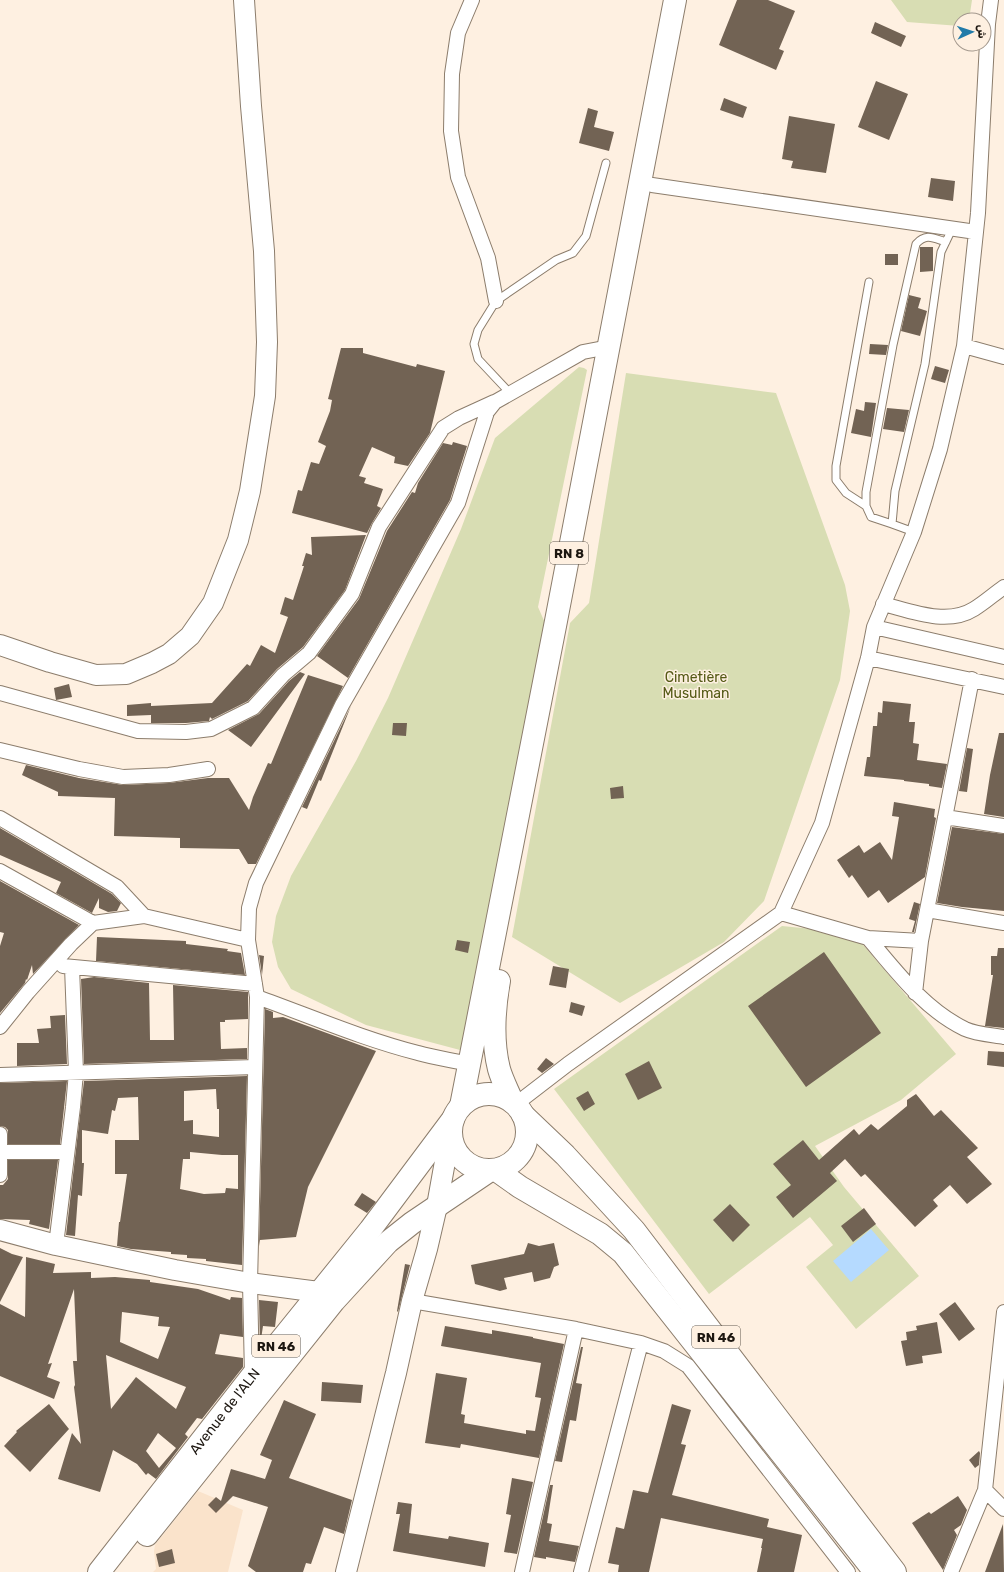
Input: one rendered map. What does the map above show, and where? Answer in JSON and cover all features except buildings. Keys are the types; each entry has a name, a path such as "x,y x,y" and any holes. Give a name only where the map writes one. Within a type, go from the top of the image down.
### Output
{"main road":[{"path":"0,645 50,662 96,675 126,674 152,663 169,654 190,636 202,620 213,603 238,540 250,491 265,396 267,342 264,251 251,106 244,0"},
{"name":"RN 8","path":"455,1117 469,1064 675,0"},
{"name":"RN 8","path":"517,1107 499,1069 495,1016 497,991 506,936 574,599 652,186 691,0"},
{"path":"346,1572 396,1373 412,1301 427,1249 455,1117 473,1097 483,1094 498,1095 517,1107 527,1126 527,1138 524,1149 517,1159 508,1166 493,1171 476,1169 465,1162 456,1153 452,1141 455,1117"},
{"name":"RN 46","path":"517,1107 565,1155 634,1230 895,1572"},
{"name":"Avenue de l'ALN","path":"118,1572 327,1296 370,1230 455,1117"},
{"name":"RN 46","path":"493,1171 600,1234 623,1253 875,1572"},
{"name":"Avenue de l'ALN","path":"99,1572 252,1376 327,1296 388,1242 412,1223 493,1171"},
{"path":"0,1230 56,1245 175,1270 327,1296"}],"street":[{"path":"472,0 458,33 452,74 451,131 458,177 488,258 496,301"},
{"path":"517,1107 568,1064 780,914 822,823 868,658 874,627 914,532 940,449 964,346 976,232 988,24 991,0"},
{"path":"652,186 976,232"},
{"path":"964,346 1004,357"},
{"path":"0,693 138,732 186,732 211,729 253,708 283,675 309,653 352,594 379,527 443,428 459,418 495,402 583,352 609,347"},
{"path":"252,1376 250,1283 256,990 248,940 249,908 256,884 342,705 458,503 487,412 495,402"},
{"path":"883,604 925,615 952,617 973,610 1004,587"},
{"path":"874,627 1004,657"},
{"path":"868,658 1004,687"},
{"path":"915,993 920,941 972,679"},
{"path":"0,750 79,769 123,777 169,775 208,769"},
{"path":"945,817 1004,826"},
{"path":"0,818 117,887 144,916"},
{"path":"0,871 93,922 144,916 248,940"},
{"path":"927,910 1004,923"},
{"path":"780,914 868,938 920,941"},
{"path":"0,1027 28,992 93,922"},
{"path":"868,938 915,993 942,1014 966,1029 1004,1037"},
{"path":"53,965 256,990 308,1015 365,1037 419,1054 469,1064"},
{"path":"56,1245 76,1072 72,967"},
{"path":"0,1075 255,1067"},
{"path":"0,1134 0,1175"},
{"path":"0,1152 67,1152"},
{"path":"412,1301 576,1329 641,1343 664,1351 688,1366 848,1572"},
{"path":"951,1572 985,1490 1002,1362 1004,1312"},
{"path":"522,1572 576,1329"},
{"path":"581,1572 641,1343"},
{"path":"985,1490 1004,1509"}],"lane":[{"path":"510,393 478,359 474,344 478,330 496,301 556,260 573,253 586,236 606,163"},
{"path":"892,524 895,491 925,364 941,252 952,229"},
{"path":"914,532 871,517 866,506 866,492 892,345 916,244 921,238 930,236 946,242"},
{"path":"866,506 846,493 836,480 837,458 869,282"}],"shaded area":[{"path":"198,1491 243,1510 228,1572 153,1572 156,1569 154,1551 155,1545"}],"green space":[{"path":"891,0 972,0 970,12 952,12 952,25 907,22"},
{"path":"579,367 587,370 538,607 549,632 465,1040 460,1050 366,1025 291,989 278,967 272,942 276,916 291,876 356,761 388,698 461,529 495,438"},
{"name":"Cimetière Musulman","path":"626,373 776,393 845,585 850,611 840,680 764,901 724,942 620,1003 512,937 570,623 589,603"},
{"path":"782,926 853,933 956,1054 901,1100 815,1146 844,1187 919,1276 856,1329 806,1267 833,1245 810,1217 709,1294 554,1089"}],"water":[{"path":"871,1229 889,1250 851,1282 833,1261"}]}
